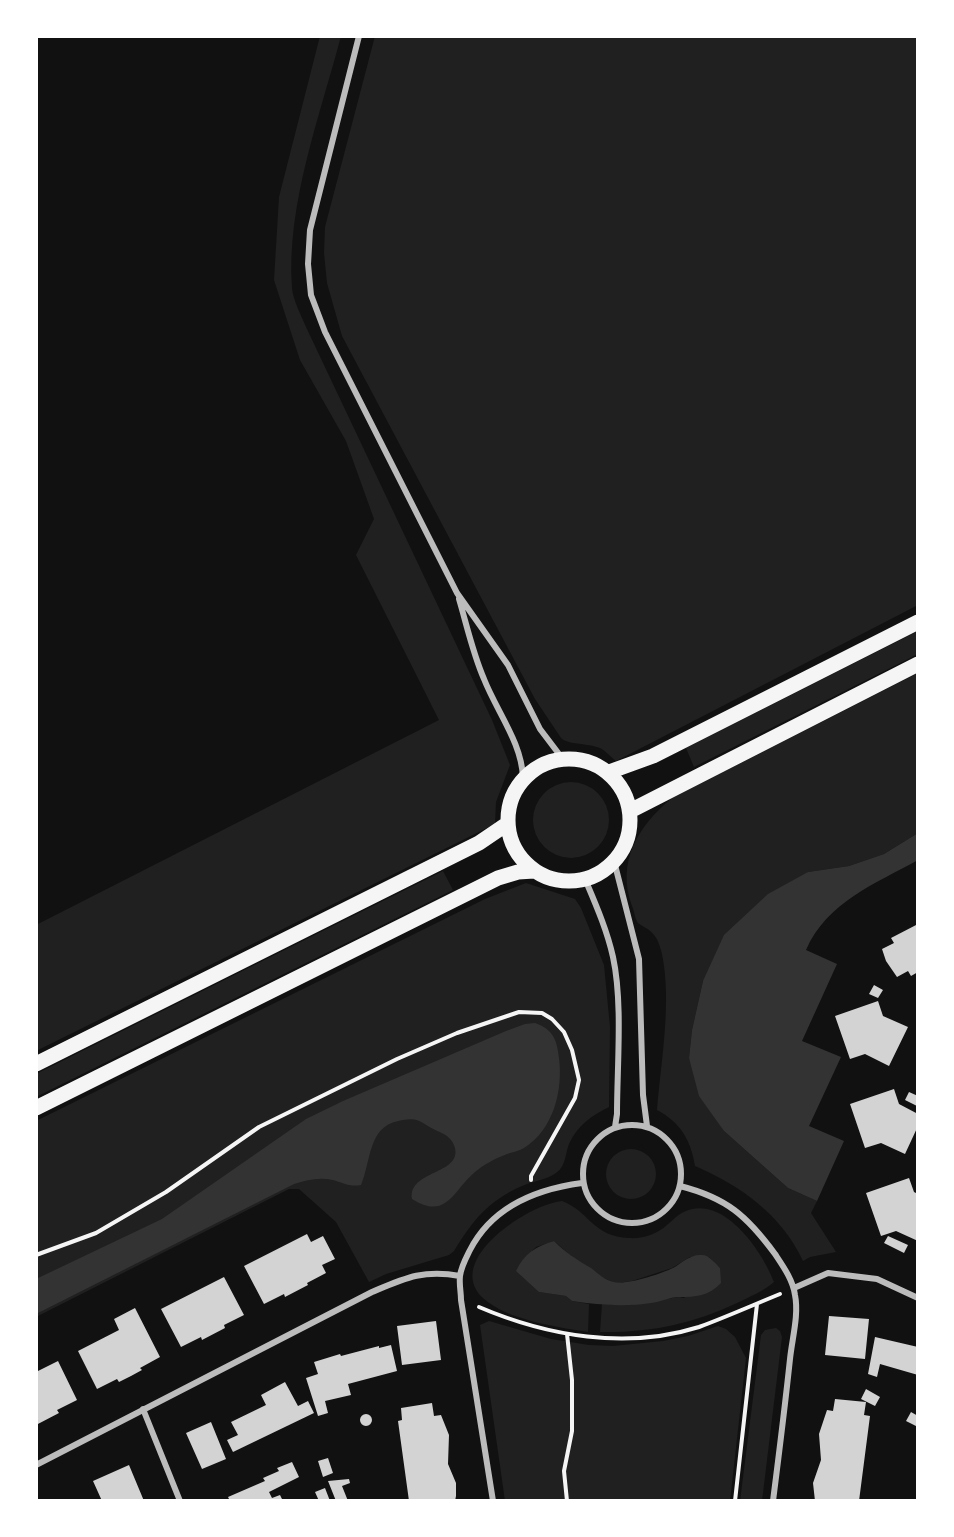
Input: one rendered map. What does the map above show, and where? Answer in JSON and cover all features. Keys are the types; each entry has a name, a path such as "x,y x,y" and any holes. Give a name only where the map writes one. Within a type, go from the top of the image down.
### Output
{"main road":[{"path":"609,772 653,756 918,622"},
{"path":"630,811 918,664"},
{"path":"36,1108 498,878 518,872 534,871 554,879 573,881 585,879 604,870 622,851 630,825 630,811 624,792 609,772 591,762 562,758 537,768 523,778 510,800 507,824 517,852 534,871"},
{"path":"36,1064 479,843 507,824"}],"street":[{"path":"359,36 310,230 308,264 311,295 325,332 457,593 508,665 540,729 562,758"},
{"path":"457,593 483,679 519,754 523,778"},
{"path":"614,861 639,959 643,1095 647,1126"},
{"path":"585,879 604,926 613,957 617,986 617,1114 615,1127"},
{"path":"647,1126 658,1131 670,1141 678,1155 682,1170 680,1186 673,1202 661,1214 645,1221 628,1223 611,1219 597,1209 587,1196 582,1183 583,1163 589,1148 599,1136 615,1127 647,1126"},
{"path":"493,1501 461,1300 460,1276 465,1259 483,1228 501,1213 530,1196 552,1188 582,1183"},
{"path":"680,1186 708,1195 741,1213 759,1232 776,1256 794,1288 796,1298 794,1329 773,1501"},
{"path":"36,1465 362,1297 400,1280 428,1273 460,1276"},
{"path":"794,1288 828,1273 877,1279 918,1298"},
{"path":"143,1409 180,1501"}],"path":[{"path":"36,1255 96,1233 166,1192 260,1127 397,1059 457,1033 519,1012 542,1012 564,1032 572,1050 579,1080 576,1098 531,1176 530,1196"},
{"path":"461,1300 519,1322 567,1334 614,1339 658,1335 697,1327 794,1288"},
{"path":"735,1501 757,1303"},
{"path":"567,1334 572,1380 572,1431 564,1471 567,1501"}],"shaded area":[{"path":"320,36 341,36 299,193 292,257 293,293 306,327 492,720 510,765 496,802 495,824 36,1051 36,925 439,720 356,555 374,519 346,441 300,360 274,280 279,197"},
{"path":"375,36 918,36 918,605 616,761 600,748 568,742 561,738 535,699 342,336 327,283 324,253 325,227"},
{"path":"918,631 918,654 694,767 686,748"},
{"path":"918,673 918,833 884,854 849,866 808,872 703,981 692,1030 689,1058 724,1131 788,1188 817,1201 811,1213 836,1252 810,1257 803,1261 784,1229 758,1203 728,1182 695,1166 691,1148 683,1133 672,1120 657,1110 665,1032 665,973 657,939 638,923 635,917 628,890 629,860 633,846 649,820 672,798"},
{"path":"571,782 586,785 598,793 606,805 609,820 606,835 598,847 586,855 571,858 556,855 544,847 536,835 533,820 536,805 544,793 556,785"},
{"path":"918,833 918,860 869,886 839,907 815,933 806,950 837,964 802,1041 841,1057 809,1126 844,1141 817,1201 788,1188 724,1131 699,1096 689,1058 692,1030 703,981 724,935 768,894 808,872 849,866 884,854"},
{"path":"443,871 453,890 36,1097 36,1074"},
{"path":"526,883 575,899 581,908 604,965 610,1027 609,1107 591,1117 576,1132 569,1144 563,1163 556,1173 526,1184 500,1198 482,1212 449,1255 386,1274 369,1282 336,1222 299,1189 289,1189 36,1317 36,1121 485,899"},
{"path":"535,1023 550,1032 558,1052 560,1070 558,1096 549,1120 534,1140 522,1149 482,1167 442,1205 434,1207 424,1205 412,1199 413,1190 425,1177 450,1163 455,1157 453,1143 447,1136 420,1121 410,1119 398,1121 381,1130 376,1138 361,1185 323,1179 294,1184 36,1314 36,1279 162,1219 306,1119 506,1031"},
{"path":"626,1149 636,1149 649,1156 656,1169 656,1179 649,1192 636,1199 626,1199 617,1195 610,1188 606,1179 606,1169 610,1160 617,1153"},
{"path":"562,1201 571,1205 607,1233 629,1238 645,1237 654,1233 686,1211 700,1208 714,1211 740,1229 751,1242 774,1282 737,1303 687,1322 636,1331 600,1332 602,1304 628,1305 684,1298 720,1268 709,1257 690,1257 672,1268 632,1281 616,1283 603,1278 578,1262 554,1241 536,1247 532,1251 539,1292 566,1296 572,1301 589,1304 588,1332 533,1321 493,1306 483,1298 474,1283 474,1267 482,1251 495,1236 512,1223 547,1204"},
{"path":"554,1241 602,1277 614,1282 627,1282 652,1276 673,1268 690,1257 705,1255 720,1268 721,1283 712,1291 702,1295 676,1297 641,1304 612,1305 572,1301 566,1296 539,1292 516,1271 531,1252"},
{"path":"489,1321 551,1339 613,1346 663,1341 718,1326 726,1329 735,1337 746,1358 730,1501 505,1501 480,1325"},
{"path":"776,1328 782,1337 762,1501 740,1501 761,1335 765,1330"}],"building":[{"path":"918,924 918,972 911,976 908,971 897,977 886,961 882,949 894,943 891,938"},
{"path":"874,985 883,990 878,998 869,994"},
{"path":"878,1001 883,1016 908,1027 889,1066 865,1054 850,1059 835,1016"},
{"path":"894,1089 899,1104 918,1114 918,1126 905,1154 881,1143 865,1148 850,1104"},
{"path":"909,1092 918,1096 917,1106 905,1100"},
{"path":"909,1178 914,1192 918,1194 918,1241 896,1231 881,1236 866,1193"},
{"path":"307,1234 311,1242 323,1236 335,1259 322,1265 326,1273 307,1283 308,1285 285,1297 284,1294 264,1304 244,1266"},
{"path":"888,1236 908,1245 904,1253 884,1243"},
{"path":"224,1277 244,1315 202,1340 201,1337 181,1347 161,1309"},
{"path":"135,1308 160,1357 131,1376 119,1382 117,1379 97,1389 78,1351 119,1330 114,1319"},
{"path":"829,1316 869,1319 865,1359 825,1355"},
{"path":"436,1321 441,1360 402,1365 397,1326"},
{"path":"875,1337 918,1347 918,1375 880,1364 877,1377 868,1374"},
{"path":"391,1345 397,1371 348,1384 351,1395 325,1401 328,1413 318,1416 306,1378 318,1374 314,1362 340,1354 341,1356"},
{"path":"58,1361 77,1400 57,1410 59,1413 36,1425 36,1372"},
{"path":"285,1382 298,1406 308,1401 314,1413 233,1452 227,1440 238,1435 231,1422 266,1405 261,1395"},
{"path":"866,1389 880,1397 875,1406 861,1399"},
{"path":"835,1399 866,1402 864,1415 870,1416 859,1501 815,1501 813,1483 821,1460 819,1434 827,1410 833,1411"},
{"path":"432,1403 434,1416 441,1415 449,1435 448,1464 456,1483 455,1501 409,1501 398,1421 402,1420 401,1408"},
{"path":"911,1412 918,1416 918,1427 906,1421"},
{"path":"368,1414 372,1420 368,1426 364,1426 360,1418"},
{"path":"211,1422 226,1459 202,1469 186,1433"},
{"path":"328,1458 333,1473 323,1477 318,1461"},
{"path":"292,1462 299,1477 269,1492 272,1498 280,1495 283,1501 230,1501 228,1497 265,1481 263,1478 279,1471 277,1468"},
{"path":"129,1465 144,1501 102,1501 93,1481"},
{"path":"349,1479 350,1483 342,1486 348,1501 336,1501 328,1481"},
{"path":"325,1488 330,1501 319,1501 315,1492"}]}
